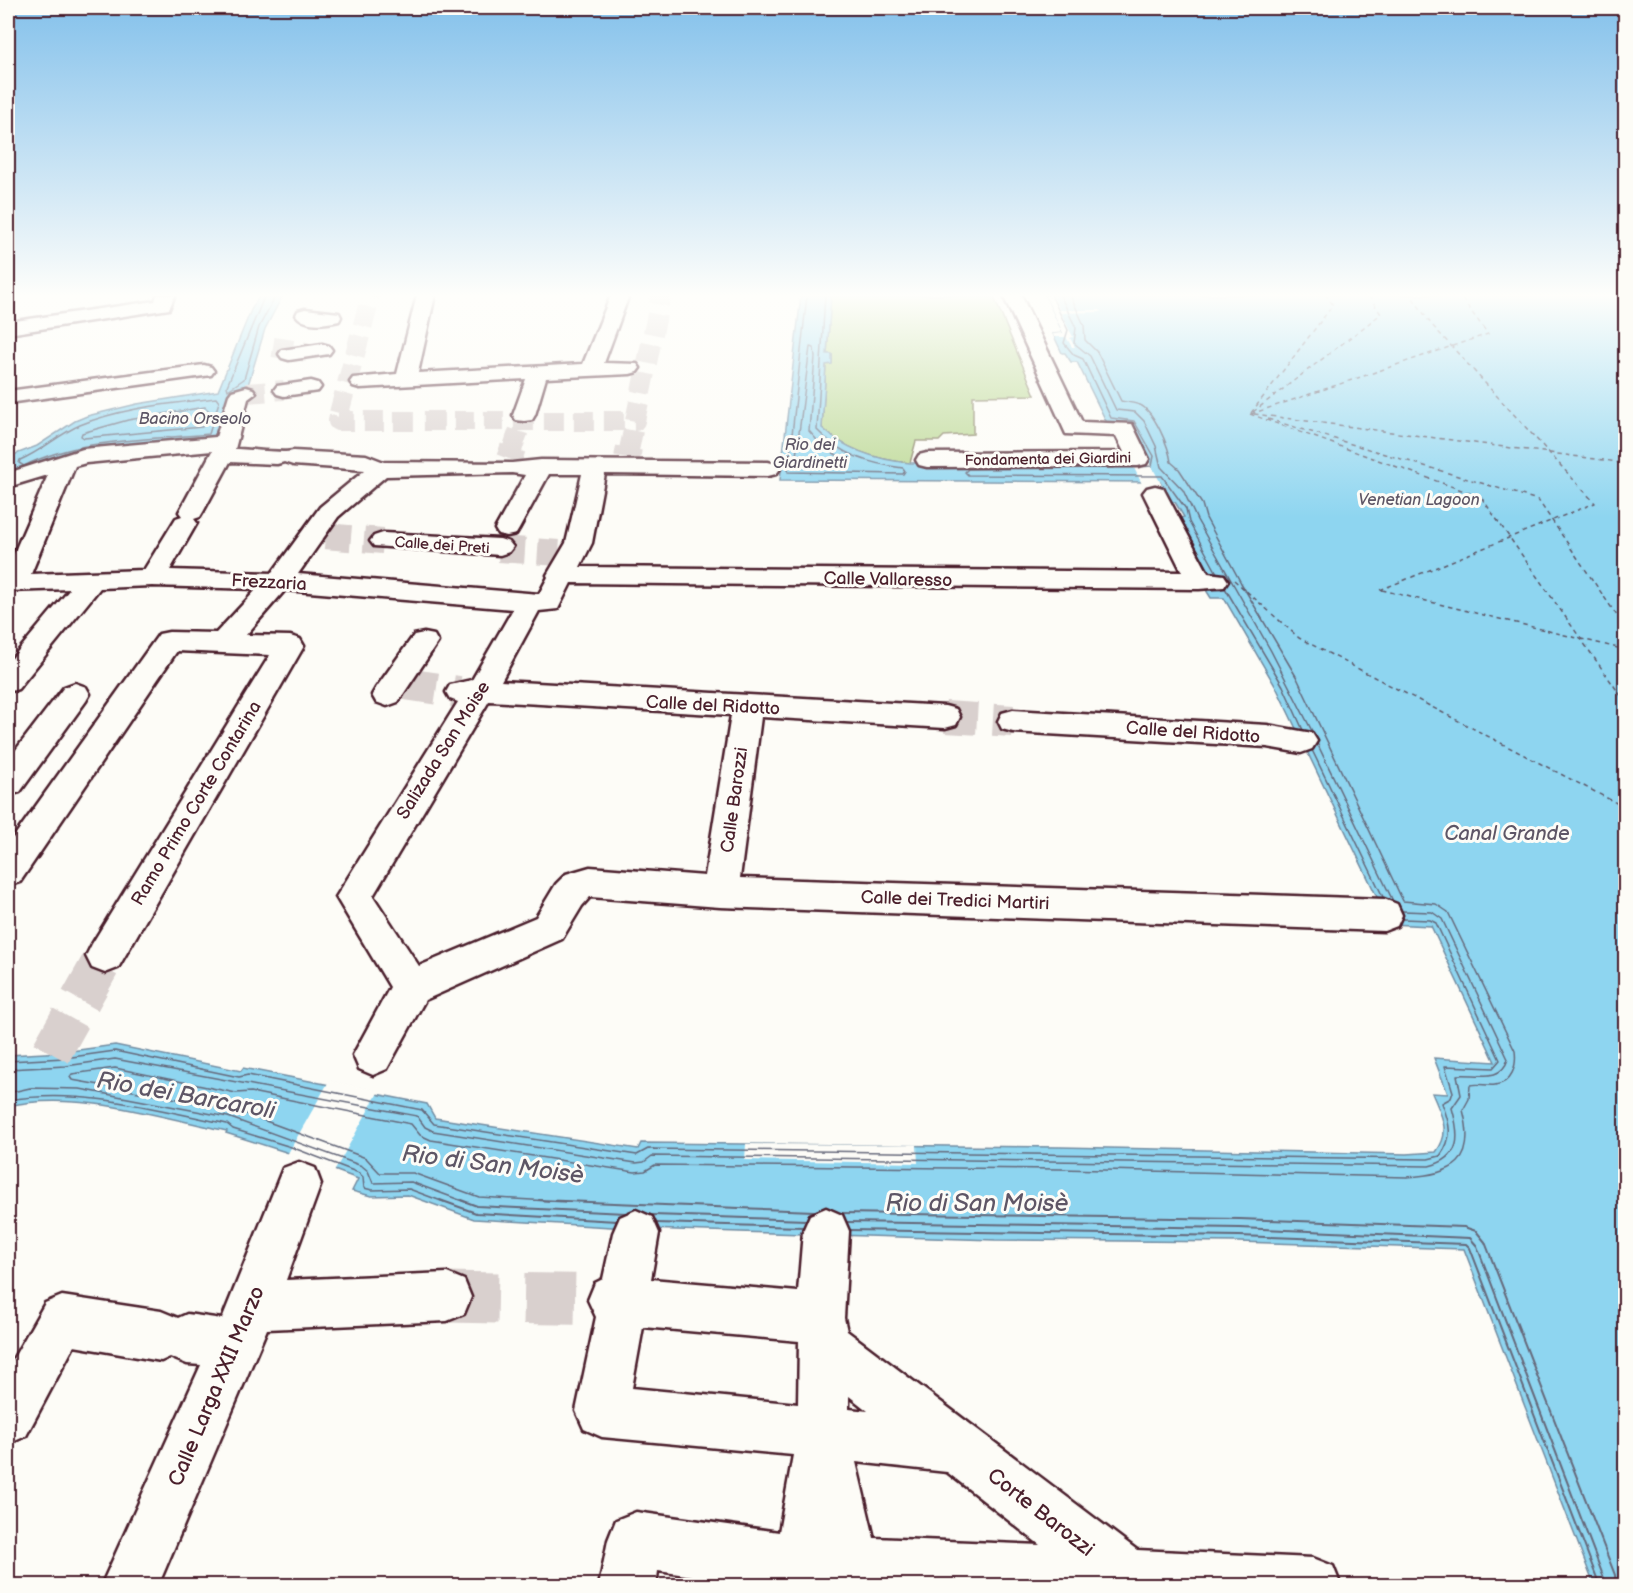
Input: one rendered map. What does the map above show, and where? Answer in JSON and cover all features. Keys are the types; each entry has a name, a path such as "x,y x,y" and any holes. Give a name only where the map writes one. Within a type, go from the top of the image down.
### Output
{"street":[{"path":"406,380 409,369"},
{"path":"360,382 604,369"},
{"path":"1045,369 1070,426 1101,410"},
{"path":"8,397 204,371"},
{"path":"524,416 538,373"},
{"path":"284,390 311,387"},
{"path":"152,578 188,518 224,449 239,395 246,393"},
{"name":"Fondamenta dei Giardini","path":"939,460 1138,459 1121,446 1124,429 1070,426"},
{"path":"8,480 83,456 224,449 370,471 507,463 538,474 595,473 625,463 768,470"},
{"path":"8,610 65,462"},
{"path":"8,872 169,641 225,640 317,536 328,512 370,471"},
{"name":"Salizada San Moise","path":"411,987 354,897 470,691 539,602 564,561 579,543 595,473"},
{"name":"Calle dei Preti","path":"383,541 504,538 538,474"},
{"name":"Calle Vallaresso","path":"564,561 1200,569 1155,493"},
{"name":"Frezzaria","path":"17,583 152,578 281,578 539,602"},
{"path":"8,682 92,580"},
{"name":"Ramo Primo Corte Contarina","path":"105,956 291,646 225,640"},
{"path":"395,688 424,642"},
{"name":"Calle del Ridotto","path":"470,691 945,717"},
{"path":"8,783 75,694"},
{"name":"Calle Barozzi","path":"720,892 747,707"},
{"name":"Calle del Ridotto","path":"1013,721 1267,736 1301,741"},
{"name":"Calle dei Tredici Martiri","path":"411,987 549,928 569,895 579,885 590,882 720,892 1384,915"},
{"path":"373,1055 411,987"},
{"name":"Calle Larga XXII Marzo","path":"129,1586 244,1325 299,1184"},
{"path":"826,1231 822,1331 814,1432 840,1573"},
{"path":"636,1233 617,1300 602,1411 957,1447"},
{"path":"8,1418 62,1320 174,1337 244,1325 447,1298"},
{"path":"617,1300 822,1331"},
{"name":"Corte Barozzi","path":"822,1331 957,1447 1125,1576"},
{"name":"Corte Barozzi","path":"627,1586 636,1540 840,1573 1125,1576 1313,1586"}],"green space":[{"path":"826,369 1024,369 1035,395 973,396 973,434 944,436 939,441 916,441 910,463 863,453 831,436 822,428"}],"water":[{"name":"Bacino Orseolo","path":"227,369 253,369 248,385 243,386 230,402 225,403 216,433 221,433 220,439 8,475 8,457 37,446 75,421 87,416 137,404 218,391"},
{"path":"793,369 826,369 822,428 831,436 863,453 910,463 1149,461 1108,425 1081,369 1625,369 1625,1585 1594,1585 1464,1249 1239,1242 995,1240 645,1229 474,1219 408,1195 371,1196 352,1191 358,1179 289,1153 226,1133 227,1131 118,1107 89,1103 34,1102 8,1106 8,1055 64,1052 115,1045 241,1071 243,1068 427,1104 435,1118 638,1149 641,1143 1060,1147 1407,1154 1436,1152 1441,1144 1444,1130 1432,1093 1448,1094 1434,1058 1495,1062 1431,926 1390,924 1277,689 1224,598 1211,598 1206,590 1220,590 1180,518 1184,517 1175,502 1171,502 1160,482 780,480"}],"pier":[{"path":"1148,459 1166,493 1163,493 1158,484 1142,484 1130,460"},
{"path":"329,1081 379,1091 334,1172 287,1155"},
{"path":"746,1144 917,1145 918,1163 745,1160"}],"ferry route":[{"path":"1251,413 1284,369"},
{"path":"1253,412 1309,369"},
{"path":"1251,414 1383,369"},
{"path":"1473,369 1549,453"},
{"path":"1250,414 1481,497 1510,538"},
{"path":"1254,414 1549,453"},
{"path":"1268,419 1538,500 1552,520"},
{"path":"1549,453 1626,463"},
{"path":"1549,453 1595,503 1552,520"},
{"path":"1510,538 1552,520"},
{"path":"1552,520 1626,629"},
{"path":"1380,590 1510,538"},
{"path":"1510,538 1581,639"},
{"path":"1234,580 1299,638 1626,808"},
{"path":"1382,590 1581,639"},
{"path":"1581,639 1626,650"},
{"path":"1581,639 1626,703"}],"tunnel":[{"path":"339,413 351,369"},
{"path":"635,421 646,369"},
{"path":"246,393 284,390"},
{"path":"339,417 338,421 522,421"},
{"path":"512,450 522,421"},
{"path":"522,421 635,421"},
{"path":"629,450 635,421"},
{"path":"509,459 513,448"},
{"path":"627,458 629,448"},
{"path":"325,536 383,541"},
{"path":"499,549 559,553"},
{"path":"405,684 459,692"},
{"path":"945,717 1013,721"},
{"path":"51,1053 105,956"},
{"path":"447,1297 612,1300"}],"water label":[{"name":"Rio dei Giardinetti","path":"810,453"},
{"name":"Venetian Lagoon","path":"1419,499"},
{"name":"Canal Grande","path":"1507,833"},
{"name":"Rio dei Barcaroli","path":"186,1095"},
{"name":"Rio di San Moisè","path":"493,1164"},
{"name":"Rio di San Moisè","path":"977,1203"}]}
